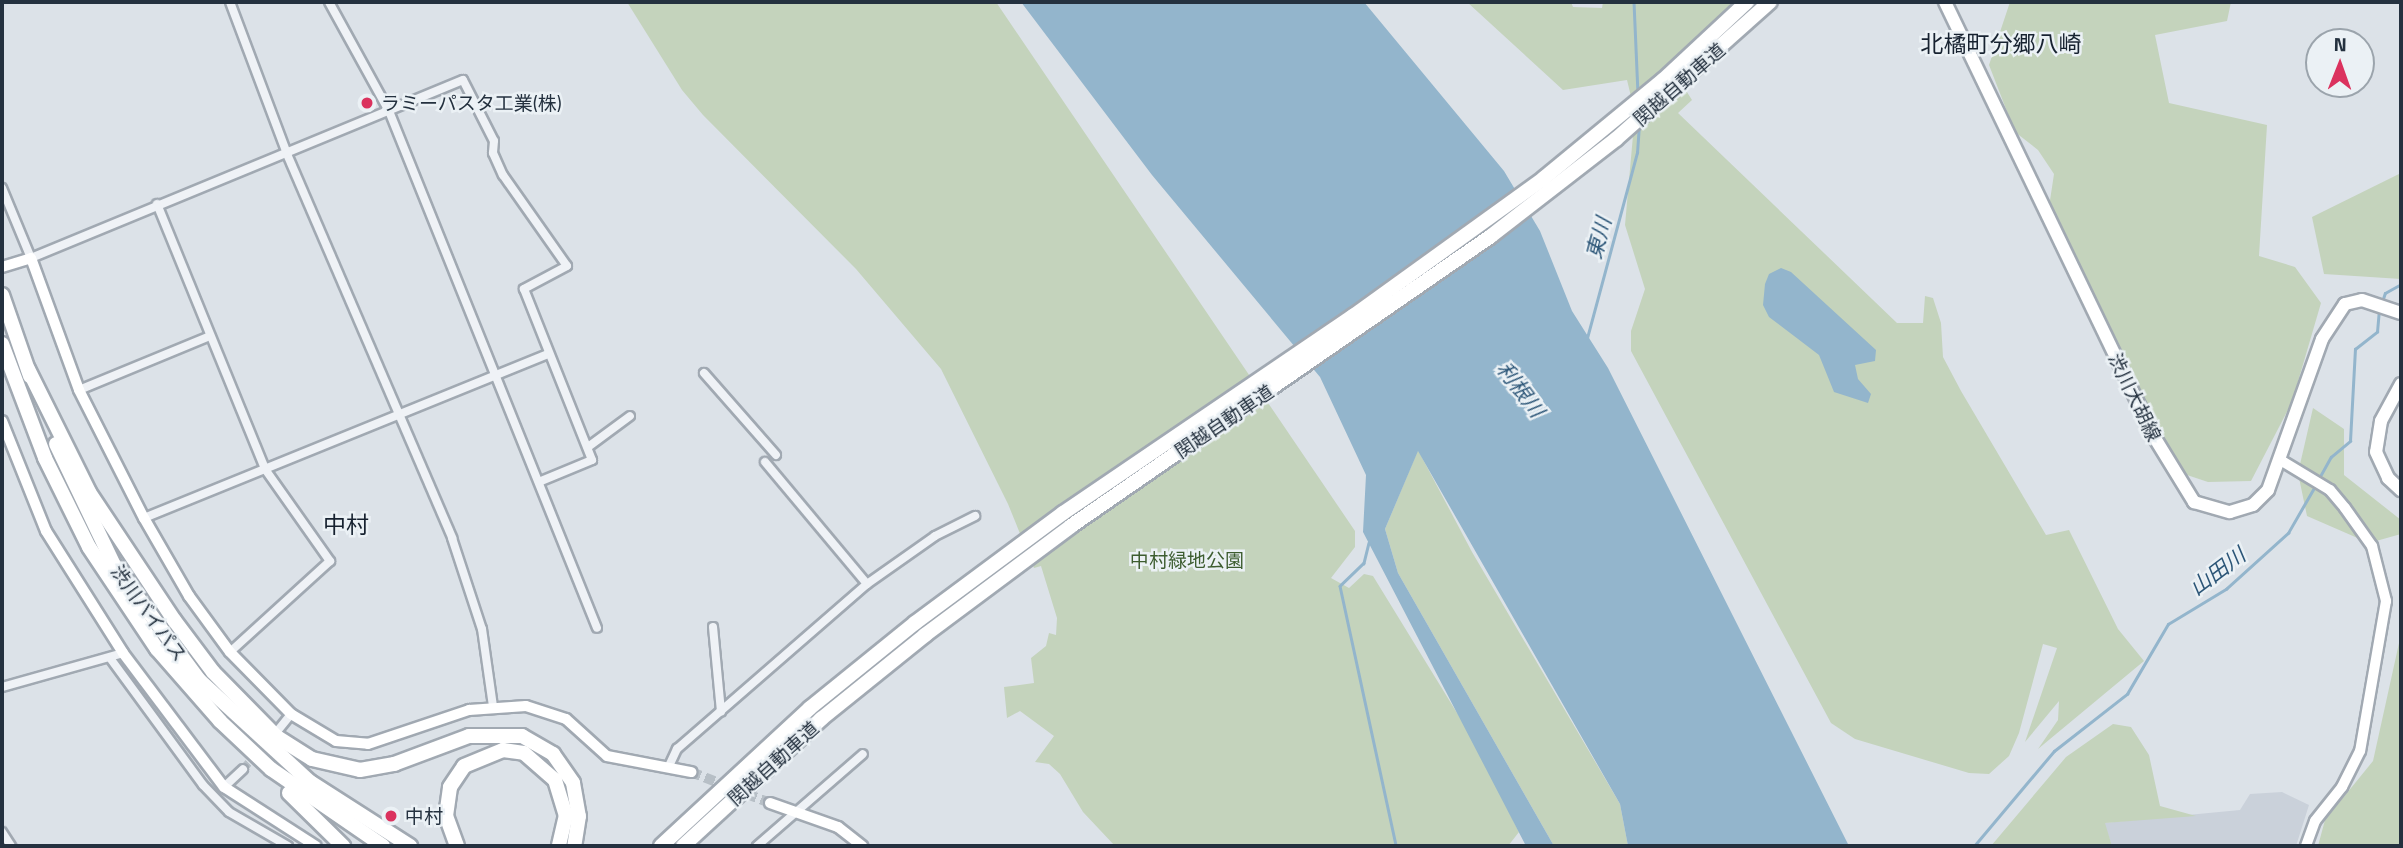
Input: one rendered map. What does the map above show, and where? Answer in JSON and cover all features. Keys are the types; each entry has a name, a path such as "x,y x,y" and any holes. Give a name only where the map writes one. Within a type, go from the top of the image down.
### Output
{"highway":[{"name":"関越自動車道","path":"661,846 810,708 1006,563 1534,186 1663,80 1747,2"},
{"name":"関越自動車道","path":"683,846 821,719 1006,563 1491,236 1616,139 1770,2"},
{"name":"渋川バイパス","path":"2,295 28,369 88,518 160,632 222,705 278,756 346,807 410,846"},
{"name":"渋川バイパス","path":"2,344 45,458 89,547 131,615 220,722 304,794 383,846"},
{"path":"28,369 89,492 174,620 213,672 277,737 312,760 360,770 394,764 469,736 522,737 553,754 573,783 579,816 574,846"},
{"path":"220,722 255,764 343,846"},
{"path":"457,846 446,816 450,787 464,766 503,750 524,753 555,780 566,815 559,846"}],"main road":[{"name":"渋川大胡線","path":"1945,2 2184,491 2204,507 2243,510 2261,499 2282,461 2333,317 2345,304 2375,302 2398,310"},
{"path":"2401,384 2381,421 2376,452 2388,478 2401,490"}],"street":[{"path":"230,2 287,153 465,577 482,629 493,706"},
{"path":"329,2 389,111 541,481 597,628"},
{"path":"2,267 31,258 463,80 494,141 493,153 503,175 567,266 524,289 593,460 541,481"},
{"path":"2,188 31,258 79,390 144,518 189,596 230,652 291,714 337,741 368,744 401,737 442,718 493,706 545,709 566,719 607,756 691,772"},
{"path":"157,204 265,469 330,561 230,652"},
{"path":"79,390 211,336"},
{"path":"144,518 496,372 548,354"},
{"path":"704,373 776,455"},
{"path":"588,447 630,416"},
{"path":"2,421 46,531 123,653 224,787 316,846"},
{"path":"2282,461 2314,478 2345,508 2372,546 2386,601 2360,751 2342,787 2315,821 2306,846"},
{"path":"765,462 867,584"},
{"path":"669,766 677,749 867,584 935,536 975,516"},
{"path":"713,627 721,712"},
{"path":"2,687 123,653"},
{"path":"110,658 203,785 229,812 288,846"},
{"path":"279,729 291,714"},
{"path":"757,846 863,754"},
{"path":"224,787 243,769"},
{"path":"770,803 794,814 838,827 862,846"},
{"path":"2,832 11,846"}],"shaded area":[{"path":"2282,792 2309,805 2296,846 2112,846 2104,823 2240,810 2250,794"}],"green space":[{"name":"中村緑地公園","path":"627,2 996,2 1355,531 1355,547 1331,578 1349,588 1364,574 1373,576 1473,739 1519,832 1508,846 1115,846 1083,812 1060,774 1049,764 1035,762 1054,736 1020,711 1007,718 1004,687 1034,683 1031,658 1046,646 1049,633 1056,635 1057,618 1041,566 1034,568 1008,504 941,369 856,269 703,115 682,90"},
{"path":"1467,2 1571,2 1573,7 1602,8 1603,2 1737,2 1671,67 1692,100 1678,113 1897,323 1923,323 1925,296 1933,298 1941,323 1943,357 1961,391 2046,535 2069,530 2118,629 2144,661 2038,749 2058,720 2059,701 2025,742 2057,648 2043,644 2019,733 2009,756 1989,774 1969,773 1855,739 1831,723 1631,351 1631,331 1645,289 1625,225 1635,113 1627,80 1563,90"},
{"path":"2010,2 2231,2 2227,21 2155,35 2169,103 2267,125 2259,256 2295,267 2321,303 2292,402 2251,481 2208,482 2187,475 2170,451 2049,207 2054,174 2038,150 2015,132 1989,65"},
{"path":"2401,173 2401,279 2324,274 2312,217"},
{"path":"2313,408 2344,429 2344,475 2401,520 2401,534 2369,543 2307,516 2298,473"},
{"path":"1418,450 1472,552 1620,804 1628,846 1554,846 1398,573 1385,529"},
{"path":"2401,634 2401,846 2318,846 2325,820 2373,761"},
{"path":"2113,724 2131,727 2149,755 2160,806 2196,816 2105,823 2112,846 1991,846 2066,757"}],"water":[{"name":"利根川","path":"1021,2 1364,2 1504,171 1540,231 1572,311 1608,368 1849,846 1628,846 1620,804 1418,451 1385,529 1398,573 1554,846 1526,846 1363,532 1366,475 1320,377 1152,175"},
{"path":"1781,268 1791,272 1876,350 1875,361 1855,365 1858,379 1871,394 1868,403 1834,392 1819,355 1769,317 1763,305 1765,284 1769,274"}],"waterway":[{"name":"東川","path":"1634,2 1638,93"},
{"name":"東川","path":"1587,338 1637,153 1639,124"},
{"name":"山田川","path":"2382,302 2385,293 2401,284"},
{"name":"山田川","path":"2318,480 2331,457 2350,441 2355,349 2377,332 2379,311"},
{"name":"山田川","path":"1974,846 2054,751 2127,694 2168,624 2226,589 2288,533 2315,486"},
{"path":"1369,543 1364,563 1340,586 1396,846"}],"tunnel":[{"path":"243,769 269,740"},
{"path":"691,772 770,803"}],"place":[{"name":"ラミーパスタ工業(株)","path":"367,103"},
{"name":"中村","path":"391,816"}],"district":[{"name":"北橘町分郷八崎","path":"2001,44"},
{"name":"中村","path":"346,525"}]}
